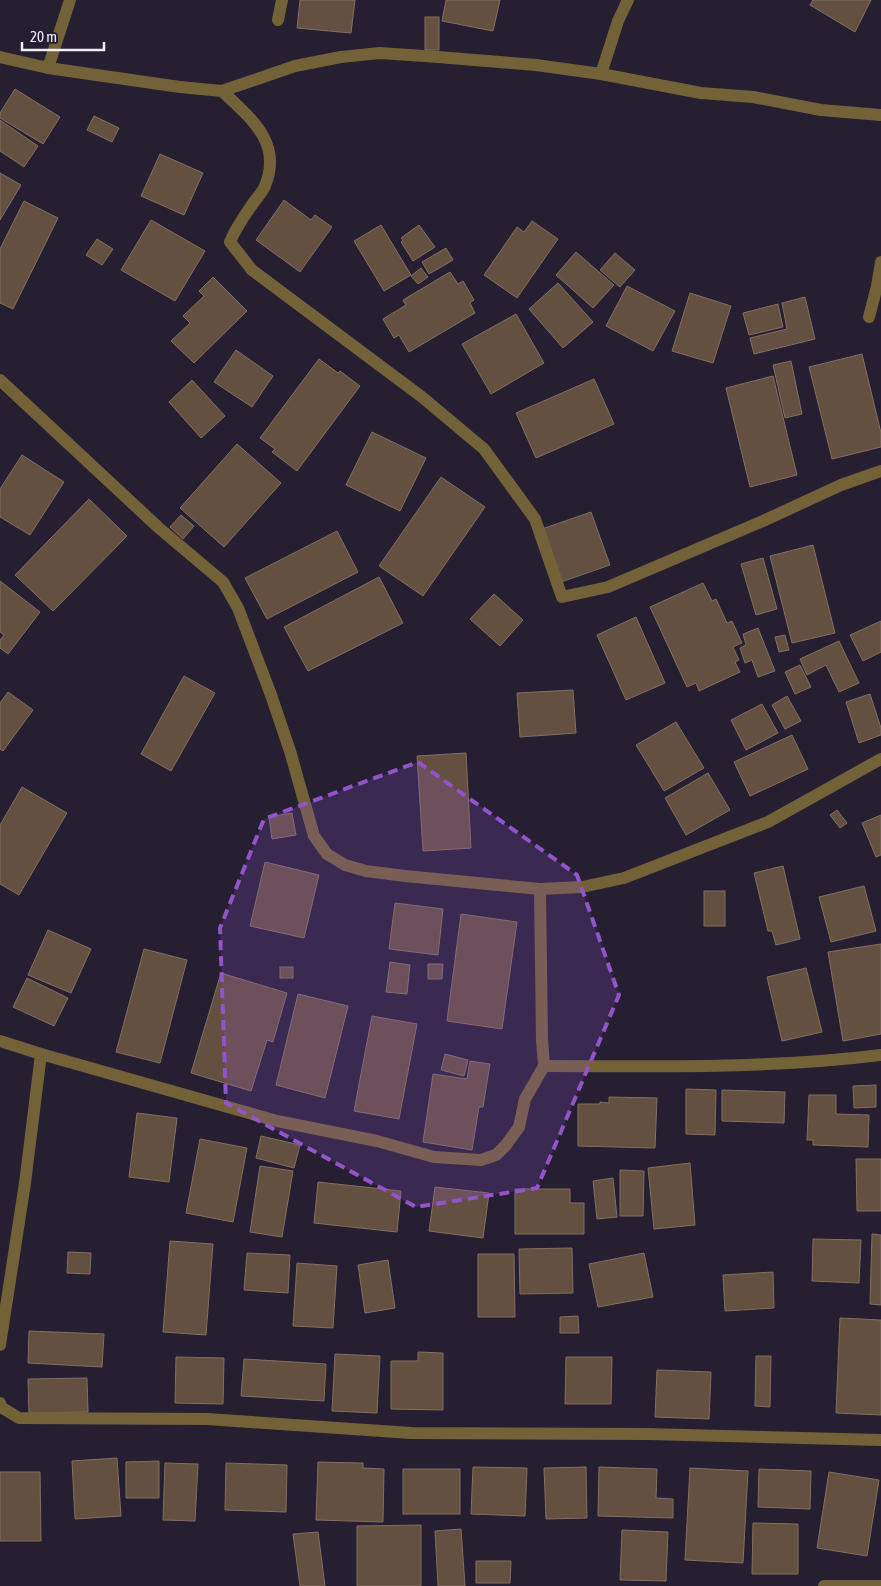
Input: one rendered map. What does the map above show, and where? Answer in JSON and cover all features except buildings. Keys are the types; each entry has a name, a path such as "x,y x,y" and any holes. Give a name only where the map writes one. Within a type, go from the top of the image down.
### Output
{"street":[{"path":"48,68 70,0"},
{"path":"278,20 282,0"},
{"path":"601,74 618,21 628,0"},
{"path":"0,57 48,68 180,87 222,91 294,66 380,53 536,64 701,93 753,96 821,110 881,115"},
{"path":"222,91 258,126 270,148 270,167 265,186 236,228 230,242 240,252 252,270 422,397 484,450 535,519 562,597 608,587 763,521 841,485 881,471"},
{"path":"869,317 881,262"},
{"path":"0,380 159,528 223,582 238,608 271,695 290,751 314,836 327,854 345,865 366,871 540,889 582,887 624,878 768,822 881,759"},
{"path":"0,1041 277,1120 377,1141 434,1156 481,1160 496,1155 506,1145 519,1126 525,1099 544,1066 540,889"},
{"path":"0,1345 25,1183 41,1054"},
{"path":"544,1066 731,1066 847,1059 881,1055"},
{"path":"0,1403 1,1407 18,1418 207,1419 411,1433 648,1434 881,1440"},
{"path":"824,1586 881,1586"}],"highlighted area":[{"path":"418,762 577,875 619,995 537,1188 416,1207 226,1103 220,928 264,819"}]}
